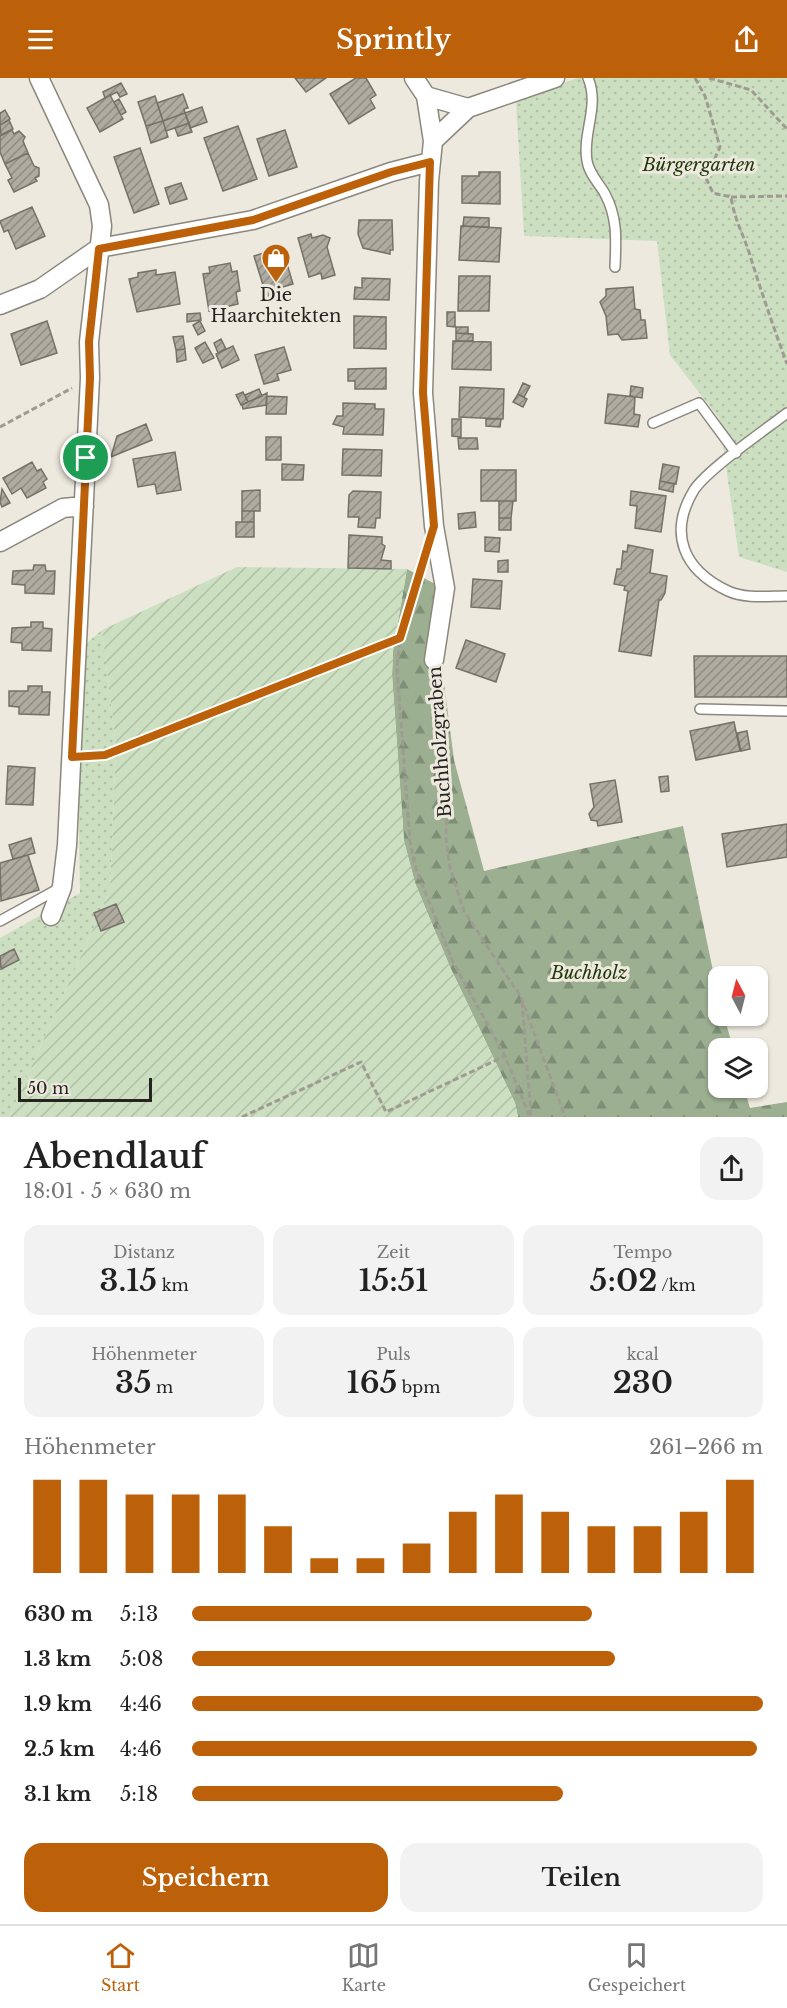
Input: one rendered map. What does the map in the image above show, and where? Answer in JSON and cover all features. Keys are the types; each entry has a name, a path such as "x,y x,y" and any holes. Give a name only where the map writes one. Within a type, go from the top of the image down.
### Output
{"street":[{"path":"39,78 99,206 102,226 89,342 90,378 72,757 62,888 51,916"},
{"path":"414,78 426,96 468,108"},
{"path":"433,141 468,108 555,78"},
{"name":"Buchholzgraben","path":"426,96 433,141 430,162 423,393 434,526 446,588 435,660"},
{"path":"0,305 40,289 99,249 253,220 399,169 430,162"},
{"path":"0,542 63,508 84,506"}],"lane":[{"path":"588,78 593,102 586,160 612,208 617,228 615,267"},
{"path":"654,423 699,404 736,453"},
{"path":"787,413 695,489 679,526 682,546 697,572 729,591 753,597 787,596"},
{"path":"700,709 787,711"},
{"path":"0,921 62,888"}],"path":[{"path":"695,78 705,96 720,147 706,178 713,193 731,196 787,196"},
{"path":"709,78 751,90 787,129"},
{"path":"731,196 735,220 747,247 757,284 787,364"},
{"path":"0,427 90,378"},
{"path":"424,560 400,638 397,668 410,841 416,869 453,962 505,1056 531,1117"},
{"path":"72,757 105,755 400,638"},
{"name":"Buchholzgraben","path":"435,660 434,695 447,797 446,838 450,868 464,911 521,998 565,1117"},
{"path":"521,998 531,1117"},
{"path":"242,1117 361,1062 386,1112 505,1056"}],"green space":[{"name":"Bürgergarten","path":"577,78 787,78 787,572 739,557 719,418 670,355 657,241 524,236 516,102"},
{"path":"237,567 407,569 393,651 392,675 404,841 415,883 450,967 515,1103 518,1117 9,1117 110,891 116,745 102,630"},
{"name":"Buchholz","path":"407,569 439,586 444,683 454,760 484,871 683,826 712,966 708,966 708,1026 727,1026 730,1038 708,1038 708,1098 747,1098 750,1108 787,1102 787,1117 518,1117 515,1103 450,967 415,883 404,841 392,675 393,651"},
{"path":"102,630 116,745 110,891 9,1117 0,1117 0,938 80,893 78,780 82,647"}],"building":[{"path":"295,78 326,78 306,92"},
{"path":"356,78 366,78 376,95 370,99 375,108 349,124 330,94"},
{"path":"121,83 127,94 120,97 117,92 105,98 103,92"},
{"path":"183,94 188,108 184,109 185,113 163,121 157,103"},
{"path":"110,95 123,119 100,132 87,108"},
{"path":"155,96 163,121 146,126 138,102"},
{"path":"119,99 126,112 121,115 114,102"},
{"path":"202,107 207,122 190,128 185,113"},
{"path":"5,110 10,119 0,125 0,113"},
{"path":"185,113 189,123 166,131 163,121"},
{"path":"9,120 13,129 1,135 0,125"},
{"path":"163,121 168,137 151,143 146,126"},
{"path":"189,123 192,132 178,136 175,128"},
{"path":"238,126 257,179 223,191 204,138"},
{"path":"12,130 14,134 19,131 25,137 23,141 28,153 5,164 0,152 0,136"},
{"path":"285,130 297,167 269,176 257,139"},
{"path":"140,148 159,204 134,213 114,157"},
{"path":"28,153 34,166 39,168 39,176 35,178 37,181 14,192 8,180 12,178 5,164"},
{"path":"479,172 500,172 500,204 462,203 462,176 479,176"},
{"path":"181,183 187,199 170,204 165,188"},
{"path":"32,207 45,236 16,249 8,230 4,232 0,221"},
{"path":"464,217 489,218 489,227 463,226"},
{"path":"359,220 392,220 393,250 390,250 390,254 363,248 358,234"},
{"path":"461,226 501,228 499,262 459,260"},
{"path":"311,234 312,238 323,235 330,238 327,247 335,275 322,279 321,273 309,277 298,238"},
{"path":"282,247 293,284 279,288 281,294 267,298 254,256"},
{"path":"230,263 232,272 237,271 240,291 236,292 238,304 209,311 203,274 210,273 209,267"},
{"path":"156,270 156,275 175,272 180,304 137,312 129,279 138,277 138,273"},
{"path":"459,276 490,276 489,311 458,311"},
{"path":"362,278 390,279 389,300 354,299 355,287 362,288"},
{"path":"633,287 635,309 640,310 641,320 645,320 647,338 622,340 618,334 608,335 606,316 600,302 606,296 606,289"},
{"path":"447,312 455,312 455,327 447,326"},
{"path":"200,313 201,320 187,322 187,314"},
{"path":"354,316 386,317 386,349 354,348"},
{"path":"47,321 57,353 21,365 11,334"},
{"path":"200,321 205,331 198,335 193,325"},
{"path":"456,327 468,327 468,334 456,333"},
{"path":"456,333 473,334 473,341 456,341"},
{"path":"183,336 185,349 176,350 173,337"},
{"path":"221,339 226,349 218,353 214,343"},
{"path":"453,341 491,342 491,370 452,369"},
{"path":"205,342 214,358 203,363 195,348"},
{"path":"233,346 239,360 222,368 216,354"},
{"path":"284,347 291,370 277,374 279,380 264,384 255,355"},
{"path":"185,349 186,360 177,362 176,350"},
{"path":"386,368 386,389 355,389 355,381 348,381 348,369"},
{"path":"523,383 530,386 524,397 518,394"},
{"path":"631,386 643,388 642,398 630,396"},
{"path":"460,387 504,389 503,419 459,417"},
{"path":"259,389 262,396 248,402 245,395"},
{"path":"243,392 248,402 241,405 236,395"},
{"path":"267,393 266,405 243,409 242,405"},
{"path":"518,394 527,399 523,407 513,402"},
{"path":"608,394 635,397 634,414 640,415 638,427 605,423"},
{"path":"267,396 287,397 286,414 266,414"},
{"path":"343,403 375,404 375,409 384,409 383,435 343,434 344,427 333,424 337,416 343,416"},
{"path":"452,419 461,419 461,437 452,436"},
{"path":"486,419 501,419 500,427 486,426"},
{"path":"146,424 152,440 111,457 117,436"},
{"path":"266,437 281,437 281,460 266,460"},
{"path":"458,438 477,438 478,449 459,449"},
{"path":"343,449 382,450 381,476 342,475"},
{"path":"175,452 181,490 157,494 155,484 138,487 133,459"},
{"path":"32,462 37,471 41,469 47,479 43,482 46,488 27,498 21,488 12,494 3,478"},
{"path":"282,464 304,465 303,480 282,480"},
{"path":"663,464 679,467 676,484 660,481"},
{"path":"481,470 516,470 516,501 481,501"},
{"path":"660,481 674,484 673,492 659,489"},
{"path":"2,489 10,503 2,507 0,502"},
{"path":"260,490 260,511 242,511 242,491"},
{"path":"353,491 381,492 380,518 376,518 375,528 358,527 359,517 348,517 349,495"},
{"path":"631,491 666,496 661,532 635,528 637,506 630,505"},
{"path":"499,501 513,501 511,518 499,518"},
{"path":"242,511 254,511 254,522 242,522"},
{"path":"475,512 476,527 459,529 458,514"},
{"path":"499,518 511,518 511,530 499,530"},
{"path":"236,522 254,522 254,537 236,537"},
{"path":"349,535 382,537 382,544 385,546 381,560 391,561 391,569 348,568"},
{"path":"485,537 500,538 499,552 485,551"},
{"path":"628,545 653,550 650,573 667,576 665,593 659,600 651,656 619,651 628,591 624,590 625,586 614,584 617,569 621,569 623,551 627,552"},
{"path":"508,560 508,572 498,572 498,561"},
{"path":"34,565 45,565 46,571 55,571 54,594 25,593 25,585 12,584 13,571 33,570"},
{"path":"473,579 502,581 500,609 471,607"},
{"path":"31,622 43,622 43,628 52,629 51,651 22,650 22,643 11,642 12,628 31,627"},
{"path":"466,640 505,654 496,682 456,668"},
{"path":"694,656 787,656 787,697 695,697"},
{"path":"28,686 42,686 42,692 50,692 49,715 19,714 19,707 9,706 9,691 28,691"},
{"path":"734,722 740,751 696,760 690,731"},
{"path":"747,731 750,749 741,751 737,733"},
{"path":"8,766 35,768 33,805 6,804"},
{"path":"668,776 669,791 661,792 659,777"},
{"path":"615,780 622,822 598,826 597,821 591,820 589,814 594,807 590,784"},
{"path":"787,824 787,857 727,867 722,834"},
{"path":"31,838 35,853 13,859 9,845"},
{"path":"28,855 39,890 1,901 0,863"},
{"path":"116,904 124,922 101,931 94,913"},
{"path":"14,949 19,960 1,969 0,956"}],"place":[{"name":"Die Haarchitekten","path":"276,284"}],"route":[{"path":"430,162 423,393 434,526 400,638 105,755 72,757 86,458 90,378 89,342 99,249 123,242 187,233 253,220 391,172 430,162"}]}
